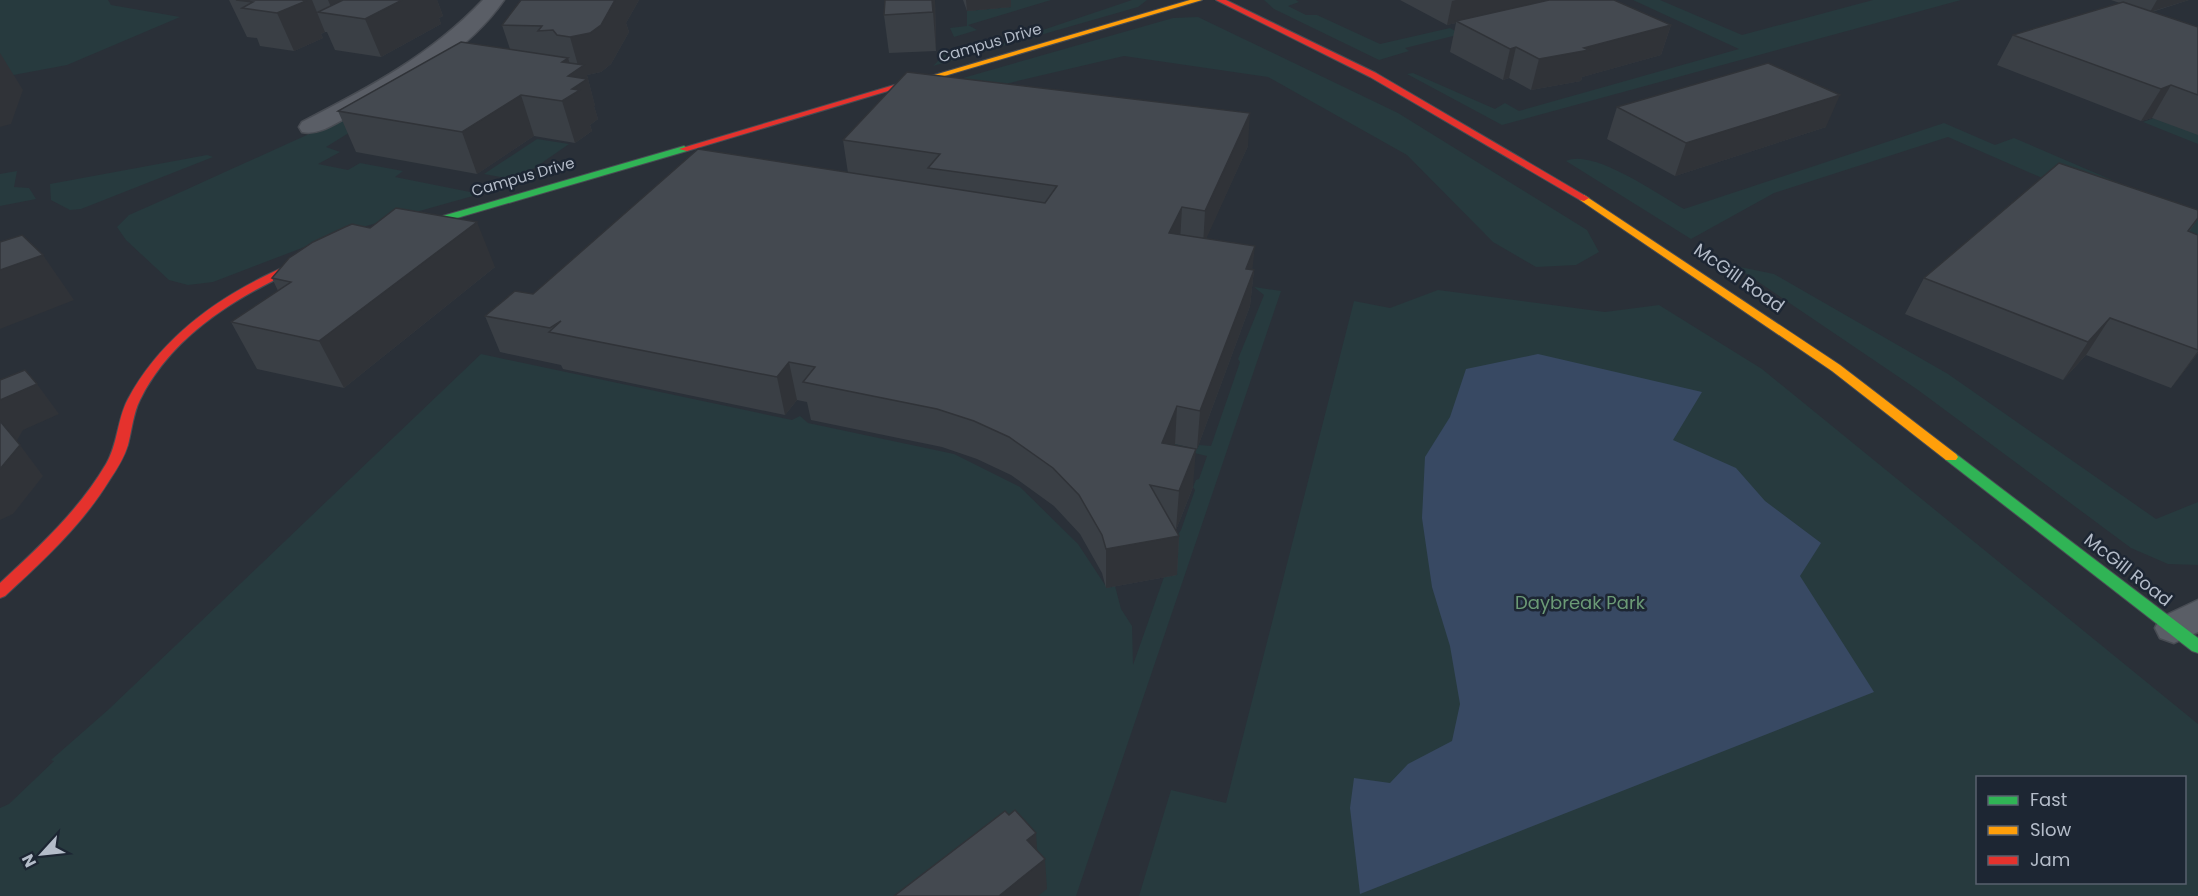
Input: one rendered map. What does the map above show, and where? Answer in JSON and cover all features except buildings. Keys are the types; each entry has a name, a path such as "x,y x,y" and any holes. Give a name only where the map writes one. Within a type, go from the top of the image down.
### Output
{"street":[{"path":"310,128 426,64 461,36 494,0"},
{"name":"Campus Drive","path":"387,235 1198,0"},
{"name":"McGill Road","path":"1220,0 1373,75 1504,149 1620,220 1836,368 2190,630"},
{"path":"0,592 65,531 116,460 132,404 148,376 185,332 212,310 283,270 332,252"}],"green space":[{"path":"0,0 108,0 111,5 180,17 67,65 8,76 0,75"},
{"path":"1008,0 1051,0 968,25 977,30 954,37 950,28 967,26 967,11 1011,7"},
{"path":"1132,0 1147,0 1138,7 933,66 947,52 967,46 977,52"},
{"path":"1264,0 1296,0 1299,2 1288,6 1306,15 1317,15 1380,44 1450,28 1461,34 1405,48 1409,51 1379,60 1274,9"},
{"path":"1633,0 1660,0 1742,35 1873,0 1961,0 1502,125 1407,74 1413,73 1495,109 1505,103 1519,111 1739,49"},
{"path":"1198,17 1398,113 1587,230 1599,252 1576,265 1536,267 1493,242 1407,155 1268,77 1124,56 958,95 914,92 1173,18"},
{"path":"431,82 326,147 340,152 318,164 348,170 360,163 403,171 395,177 480,194 341,233 213,282 188,285 169,280 126,240 117,227 129,215 317,130"},
{"path":"2198,102 2198,144 2143,122"},
{"path":"1944,123 1995,145 2014,138 2198,217 2198,246 1948,137 1774,193 1691,239 1566,161 1578,159 1609,167 1684,209"},
{"path":"537,139 569,144 517,180 484,174"},
{"path":"207,155 213,157 81,209 70,210 51,200 50,184"},
{"path":"17,171 14,187 29,188 36,199 0,206 0,174"},
{"path":"1735,266 1774,274 1948,374 2156,519 2198,502 2198,565 2168,564 2131,548 1918,390"},
{"path":"1254,287 1281,291 1076,896 0,896 0,808 9,804 54,761 51,760 108,710 481,354 792,420 800,416 808,423 954,454 1020,487 1078,544 1107,588 1115,586 1121,609 1132,626 1133,665 1164,577 1166,552 1181,530 1195,490 1193,487 1199,479 1207,456 1178,449 1163,474 1175,444 1197,449 1199,445 1211,446 1240,362 1238,359 1264,295"},
{"name":"Daybreak Park","path":"1438,290 1605,312 1659,305 1762,369 2198,724 2198,896 1139,896 1171,790 1226,803 1354,301 1390,308"}],"water":[{"path":"1538,354 1702,392 1673,440 1736,468 1765,501 1821,543 1800,576 1874,692 1360,894 1350,808 1354,778 1390,783 1408,764 1452,741 1460,704 1450,646 1432,587 1422,518 1425,457 1450,417 1466,369"}],"traffic: fast":[{"path":"405,230 684,149"},
{"path":"1951,457 2198,647"}],"traffic: slow":[{"path":"904,85 1198,0"},
{"path":"1584,198 1836,368 1951,457"}],"traffic: jam":[{"path":"1220,0 1373,75 1584,198"},
{"path":"684,149 904,85"},
{"path":"0,592 62,532 102,481 118,455 133,401 148,375 166,352 187,331 235,296 315,257"}]}
